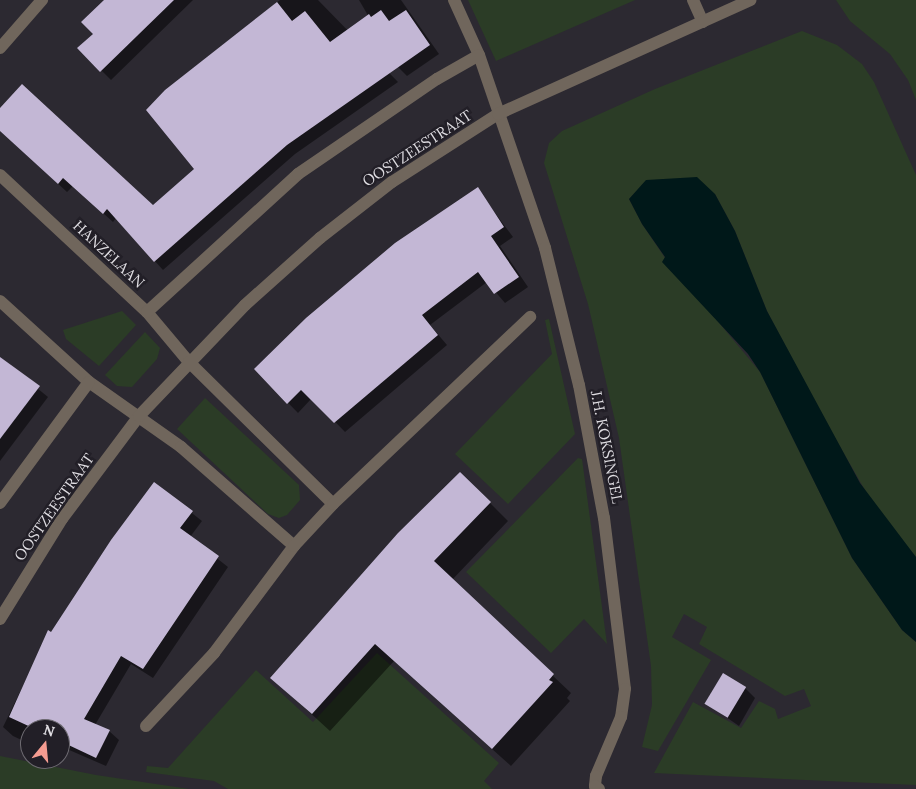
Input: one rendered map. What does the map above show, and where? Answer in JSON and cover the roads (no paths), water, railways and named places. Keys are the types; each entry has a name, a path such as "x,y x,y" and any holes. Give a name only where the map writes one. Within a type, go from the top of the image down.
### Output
{"street":[{"path":"0,48 42,0"},
{"name":"J.H. KOKSINGEL","path":"454,0 479,55 545,248 579,385 604,518 625,689 620,717 596,776 595,786 598,789"},
{"path":"693,0 703,22"},
{"name":"OOSTZEESTRAAT","path":"0,619 62,519 139,416 189,362 280,271 399,177 498,114 750,0"},
{"path":"147,312 298,174 437,79 479,55"},
{"name":"HANZELAAN","path":"0,175 147,312 189,362"},
{"path":"0,301 89,382 181,447 294,546"},
{"path":"146,726 214,653 294,546 333,504 530,317"},
{"path":"189,362 333,504"},
{"path":"0,502 89,382"}]}
